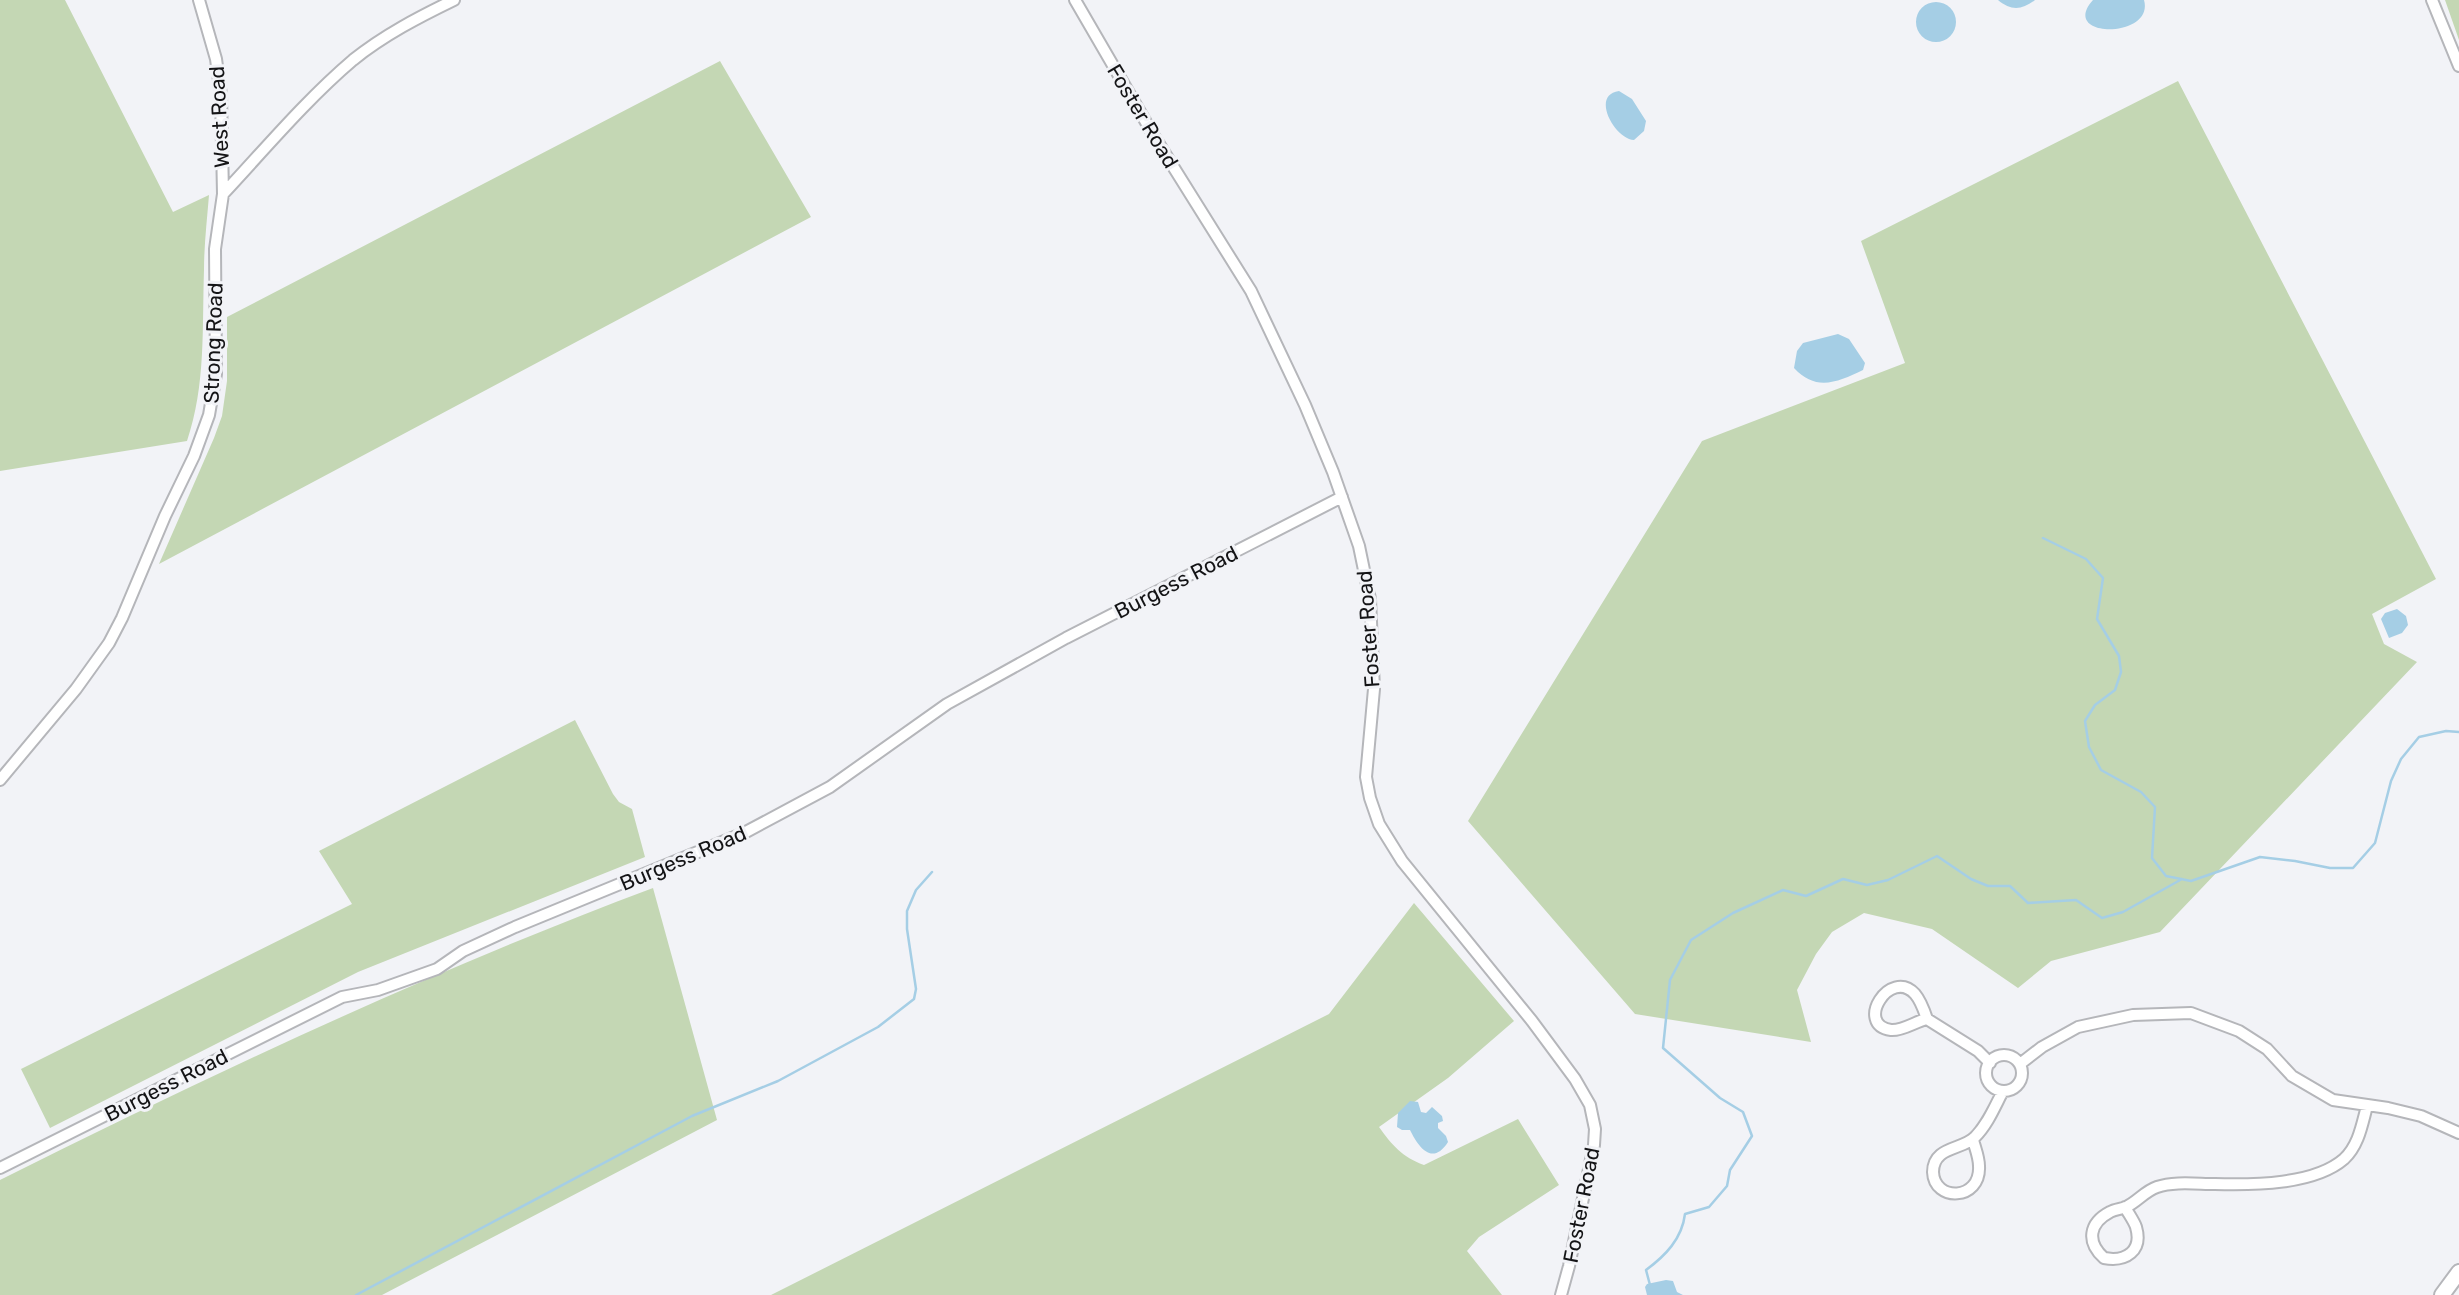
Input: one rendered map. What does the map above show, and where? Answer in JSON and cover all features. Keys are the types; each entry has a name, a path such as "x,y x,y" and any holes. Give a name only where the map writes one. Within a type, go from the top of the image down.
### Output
{"main road":[{"path":"2442,1295 2459,1272"}],"street":[{"name":"West Road","path":"200,0 216,58 221,95 223,194"},
{"path":"223,194 314,96 355,59 393,32 454,0"},
{"name":"Foster Road","path":"1075,0 1154,136 1251,291 1306,405 1342,497 1359,546 1370,599 1374,689 1366,762 1367,786 1374,812 1402,861 1564,1062 1590,1105 1595,1129 1594,1145 1561,1295"},
{"path":"2432,0 2459,66"},
{"name":"Strong Road","path":"0,780 76,689 109,643 203,435 216,374 215,249 223,194"},
{"name":"Burgess Road","path":"0,1168 342,997 378,990 437,969 463,951 505,932 781,815 830,787 947,704 1066,638 1342,497"},
{"path":"1927,1018 1895,1030 1887,1029 1875,1017 1876,1003 1884,993 1894,989 1907,989 1917,996 1927,1018 1978,1051 1990,1063"},
{"path":"2020,1064 2042,1047 2078,1027 2133,1015 2191,1013 2239,1031 2267,1049 2292,1076 2333,1100 2421,1116 2459,1133"},
{"path":"2009,1055 2020,1064 2023,1072 2019,1084 2007,1091 1991,1086 1987,1076 1990,1063 1996,1057 2009,1055"},
{"path":"1973,1140 1979,1167 1973,1187 1958,1194 1943,1190 1937,1184 1933,1172 1942,1153 1973,1140 1987,1122 2003,1091"},
{"path":"2125,1207 2136,1226 2136,1248 2123,1259 2104,1258 2093,1245 2092,1234 2094,1226 2111,1211 2125,1207 2158,1186 2190,1183 2265,1183 2295,1180 2314,1174 2343,1159 2352,1148 2360,1132 2367,1106"}],"green space":[{"path":"0,0 65,0 173,212 209,195 204,251 200,378 187,441 0,471"},
{"path":"2445,0 2459,0 2459,40"},
{"path":"720,61 811,217 159,564 222,416 227,381 227,317"},
{"path":"2178,81 2436,579 2372,614 2384,644 2417,662 2160,932 2051,961 2018,988 1932,929 1864,913 1832,932 1816,954 1797,990 1811,1042 1635,1014 1468,821 1702,441 1905,363 1861,241"},
{"path":"575,720 613,794 619,802 632,809 645,857 358,972 50,1128 21,1069 352,904 319,851"},
{"path":"653,888 717,1120 382,1295 0,1295 0,1180 323,1025 487,954"},
{"path":"1414,903 1514,1021 1448,1078 1379,1127 1398,1150 1424,1165 1518,1119 1559,1185 1479,1237 1467,1251 1502,1295 771,1295 1329,1014"}],"water":[{"path":"1998,0 2035,0 2016,8"},
{"path":"2093,0 2144,0 2144,13 2136,22 2123,27 2097,27 2088,22 2086,13"},
{"path":"1936,2 1944,3 1950,8 1955,14 1955,30 1950,36 1944,41 1936,42 1928,41 1922,36 1917,30 1916,22 1917,14 1922,8 1928,3"},
{"path":"1619,91 1632,99 1646,121 1644,131 1634,140 1620,132 1608,117 1606,100"},
{"path":"1838,334 1849,339 1865,363 1863,370 1836,381 1819,382 1802,375 1794,368 1797,351 1803,343"},
{"path":"2397,609 2406,616 2408,625 2402,633 2389,638 2381,619 2385,613"},
{"path":"1410,1101 1418,1102 1421,1112 1426,1113 1432,1107 1442,1116 1443,1121 1438,1123 1438,1128 1448,1142 1436,1153 1421,1147 1410,1130 1397,1127 1398,1113"},
{"path":"1673,1281 1677,1292 1683,1295 1647,1295 1647,1284"}],"waterway":[{"path":"2043,538 2086,559 2103,578 2097,619 2119,656 2121,672 2115,690 2095,705 2085,721 2089,747 2101,770 2141,792 2155,807 2152,858 2166,876 2191,881 2260,857 2330,868 2353,868 2375,843 2391,781 2401,759 2419,737 2446,731 2459,732"},
{"path":"1650,1285 1646,1270 1672,1246 1685,1214 1709,1207 1727,1186 1730,1170 1752,1136 1743,1112 1720,1098 1663,1048 1670,980 1691,940 1733,913 1783,890 1806,896 1843,879 1867,885 1888,880 1937,856 1971,879 1988,886 2010,886 2028,903 2076,900 2102,918 2123,912 2182,879"},
{"path":"356,1295 692,1116 778,1081 878,1027 914,999 916,989 907,911 916,890 932,872"}]}
